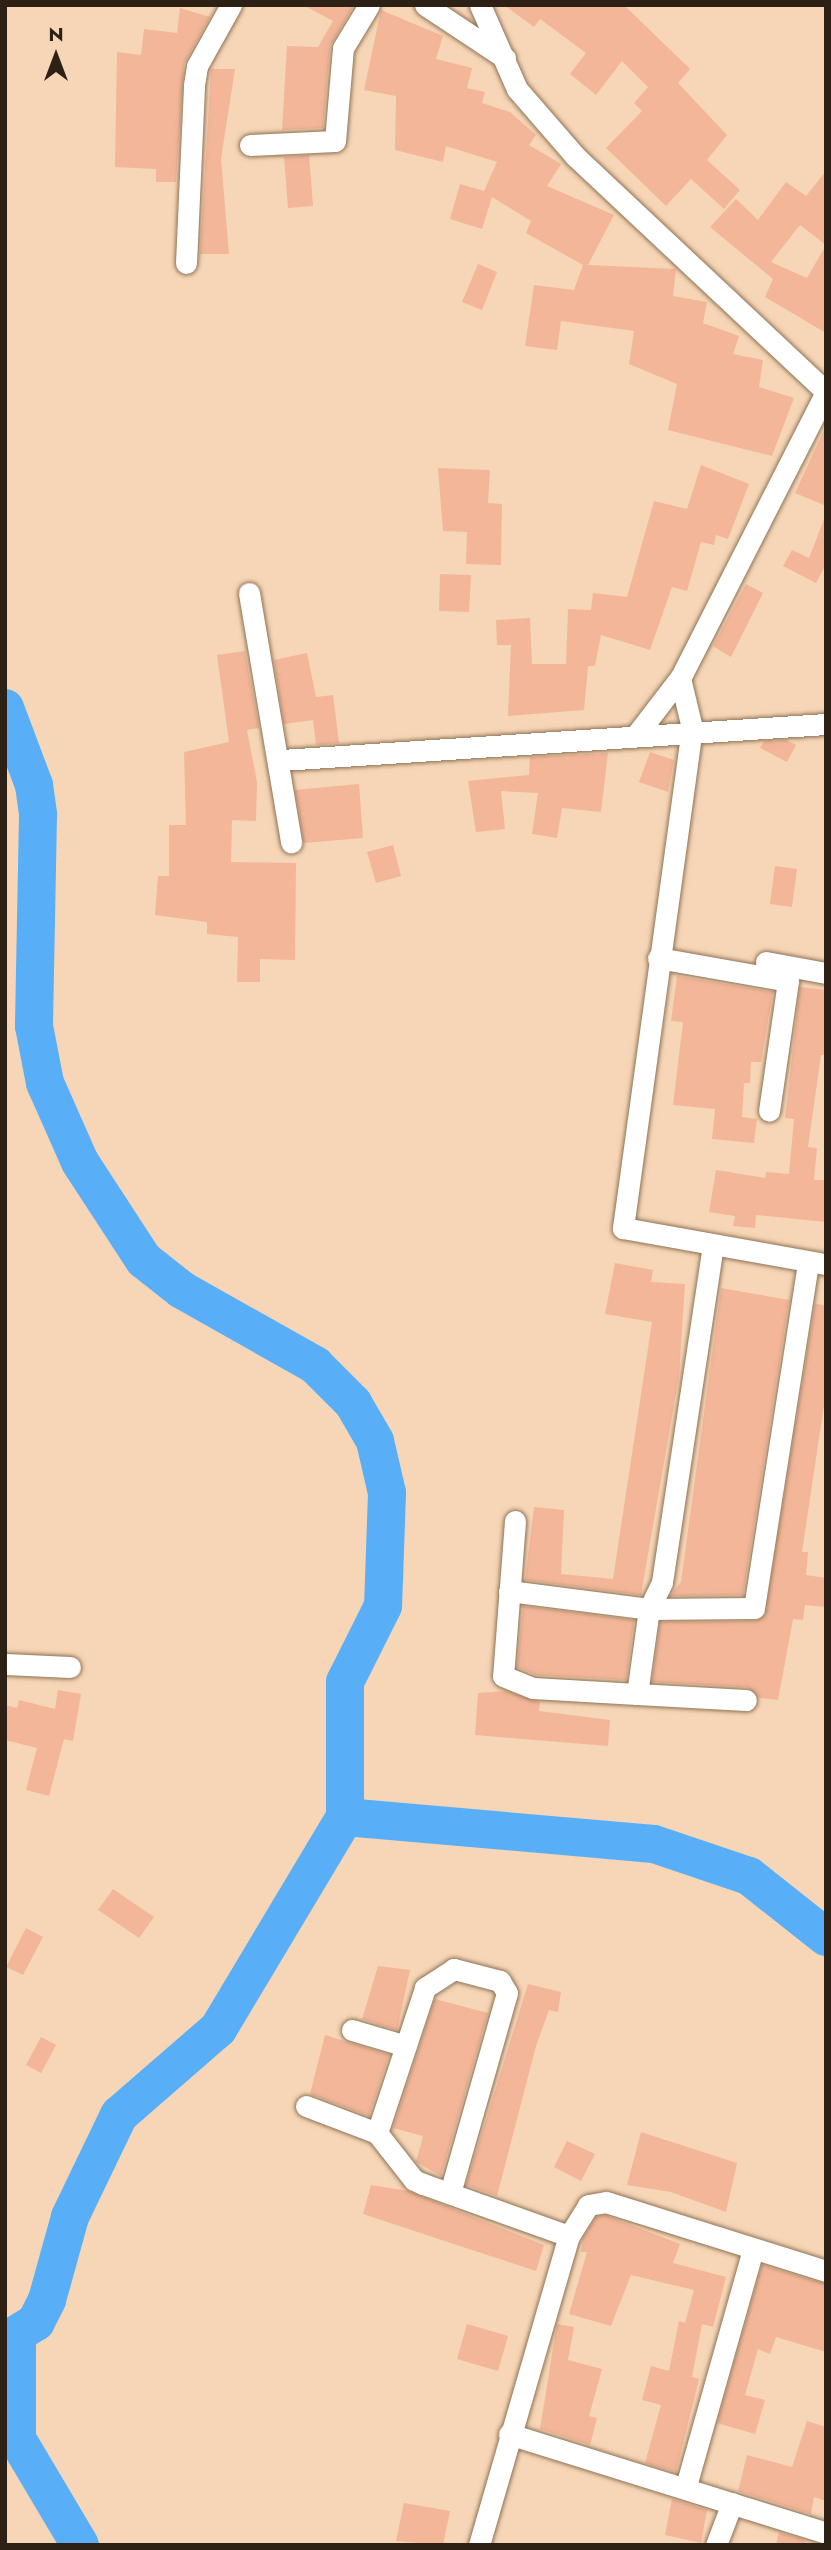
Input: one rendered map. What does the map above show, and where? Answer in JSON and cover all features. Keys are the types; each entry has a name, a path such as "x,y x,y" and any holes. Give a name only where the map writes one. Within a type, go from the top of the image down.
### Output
{"street":[{"path":"186,263 197,65 230,5"},
{"path":"250,145 335,141 344,48 369,5"},
{"path":"425,5 508,60"},
{"path":"480,5 508,60 517,89 575,156 826,392 680,678 637,734"},
{"path":"249,593 282,760 292,842"},
{"path":"509,1591 649,1609 740,1612 760,1599 817,1263 623,1228 692,728 680,678"},
{"path":"282,760 692,728 826,724"},
{"path":"660,951 826,973"},
{"path":"660,951 788,981 769,1111"},
{"path":"637,1694 649,1609 662,1582 713,1245"},
{"path":"514,1521 503,1676 533,1688 746,1700"},
{"path":"5,1664 70,1667"},
{"path":"377,2133 406,2046 435,1976 472,1970 500,1982 505,2010 450,2193"},
{"path":"352,2030 406,2046"},
{"path":"306,2106 377,2133 414,2180 569,2236"},
{"path":"479,2545 509,2434 569,2236 588,2205 606,2202 826,2271"},
{"path":"686,2486 753,2249"},
{"path":"509,2434 686,2486 826,2533"},
{"path":"716,2545 732,2503"}],"building":[{"path":"303,5 354,5 330,46 323,128 282,130 287,46 318,47 333,21"},
{"path":"504,5 624,5 690,69 678,83 727,135 707,160 740,190 724,209 691,179 666,206 606,148 642,111 634,103 648,87 622,61 596,95 570,74 586,53 540,19 534,27"},
{"path":"180,8 210,17 184,64 176,182 156,182 156,169 115,167 117,52 141,55 144,29 177,33"},
{"path":"381,10 443,36 436,59 472,68 467,88 485,92 482,103 510,112 536,135 529,145 561,164 547,186 614,215 588,265 676,269 673,296 707,302 703,323 739,336 733,354 763,360 759,387 794,398 772,456 668,430 677,384 629,364 634,331 561,321 557,350 525,346 534,285 574,290 583,265 526,233 531,221 492,197 482,229 450,219 460,184 484,191 497,162 446,146 443,162 395,150 396,96 364,90"},
{"path":"211,69 235,69 221,159 229,254 200,254"},
{"path":"309,155 313,206 288,208 284,157"},
{"path":"826,171 826,245 826,333 765,297 773,279 710,227 736,199 758,220 786,182 806,196","holes":["800,225 826,245 807,278 771,262"]},
{"path":"478,264 497,272 482,310 462,302"},
{"path":"826,426 826,506 795,493"},
{"path":"701,465 749,484 728,539 716,535 714,545 701,542 687,591 672,587 650,650 601,635 595,666 588,666 584,710 508,716 511,645 497,645 496,620 530,618 532,664 566,664 568,609 591,610 593,593 627,597 654,501 687,509"},
{"path":"438,468 490,470 488,503 502,504 501,565 466,564 467,532 443,531"},
{"path":"824,519 826,564 816,583 783,566 792,550 809,558"},
{"path":"440,574 471,575 469,612 439,611"},
{"path":"746,584 763,593 731,657 713,646"},
{"path":"245,651 259,728 247,730 257,782 256,821 232,820 231,862 296,863 295,960 260,959 260,982 237,982 238,937 207,934 207,922 155,915 158,876 169,876 169,825 186,825 184,752 229,742 217,655"},
{"path":"307,653 316,697 333,695 339,743 316,745 313,720 284,724 274,660"},
{"path":"786,740 796,745 787,762 760,748 764,741"},
{"path":"650,752 674,760 668,792 639,782"},
{"path":"608,753 601,812 562,808 557,838 532,834 538,793 501,791 505,829 476,832 468,781 529,775 530,757"},
{"path":"359,784 363,838 304,843 295,790"},
{"path":"393,845 401,876 376,883 367,852"},
{"path":"775,866 797,869 792,907 770,904"},
{"path":"677,976 773,992 761,1062 751,1062 750,1083 744,1083 742,1117 757,1119 754,1143 712,1139 715,1109 673,1105 683,1022 671,1021"},
{"path":"800,987 826,990 826,1055 821,1055 808,1147 817,1148 814,1180 826,1180 826,1222 756,1215 755,1228 733,1226 735,1216 709,1212 716,1170 765,1178 766,1172 789,1174 794,1119 785,1118"},
{"path":"615,1263 653,1270 651,1282 685,1284 679,1376 641,1595 525,1580 534,1507 564,1510 561,1574 613,1579 652,1322 605,1314"},
{"path":"721,1288 789,1300 743,1595 670,1596 681,1582"},
{"path":"815,1304 826,1305 826,1392 802,1552 808,1552 806,1575 826,1578 826,1607 805,1605 803,1620 793,1619 778,1700 759,1698 747,1687 652,1682 660,1622 754,1621 765,1615"},
{"path":"523,1606 634,1620 626,1680 536,1675 517,1667"},
{"path":"58,1690 81,1694 73,1741 64,1739 49,1796 26,1790 37,1748 5,1740 5,1705 17,1708 19,1700 55,1709"},
{"path":"506,1691 540,1702 539,1711 610,1720 608,1746 475,1735 478,1693"},
{"path":"113,1889 154,1917 139,1938 98,1910"},
{"path":"26,1928 43,1937 23,1975 6,1967"},
{"path":"378,1966 410,1970 397,2030 362,2019"},
{"path":"528,1984 561,1992 558,2012 549,2010 536,2046 497,2196 466,2185"},
{"path":"435,1999 488,2013 441,2176 416,2162 423,2136 393,2128"},
{"path":"325,2035 389,2055 369,2116 310,2094"},
{"path":"41,2037 56,2045 41,2073 26,2065"},
{"path":"641,2132 737,2163 726,2212 671,2192 627,2185"},
{"path":"567,2141 595,2154 581,2181 554,2167"},
{"path":"371,2185 408,2191 544,2245 536,2271 363,2214"},
{"path":"605,2215 680,2244 673,2263 726,2277 713,2327 702,2324 692,2377 699,2379 676,2472 645,2463 661,2405 642,2400 651,2366 669,2371 679,2321 685,2323 694,2290 631,2275 611,2326 569,2314 587,2252 581,2252 583,2238 596,2217"},
{"path":"762,2265 826,2284 826,2352 776,2337 770,2354 758,2349 745,2395 765,2400 755,2434 717,2423"},
{"path":"467,2324 508,2336 498,2371 457,2359"},
{"path":"557,2324 574,2327 568,2360 602,2369 589,2416 597,2418 590,2445 540,2429"},
{"path":"807,2421 826,2427 826,2501 814,2497 811,2514 738,2491 747,2455 792,2467"},
{"path":"672,2499 707,2510 701,2543 665,2535"},
{"path":"404,2503 450,2511 443,2545 396,2541"},
{"path":"779,2532 805,2540 804,2545 776,2545"}],"waterway":[{"path":"5,708 34,785 38,815 34,1026 45,1083 80,1162 144,1260 182,1290 315,1365 353,1403 375,1441 387,1493 383,1606 345,1682 345,1817 218,2029 119,2115 70,2217 47,2300 36,2322 17,2334 17,2439 80,2545"},
{"path":"345,1817 654,1844 749,1876 826,1937"}]}
